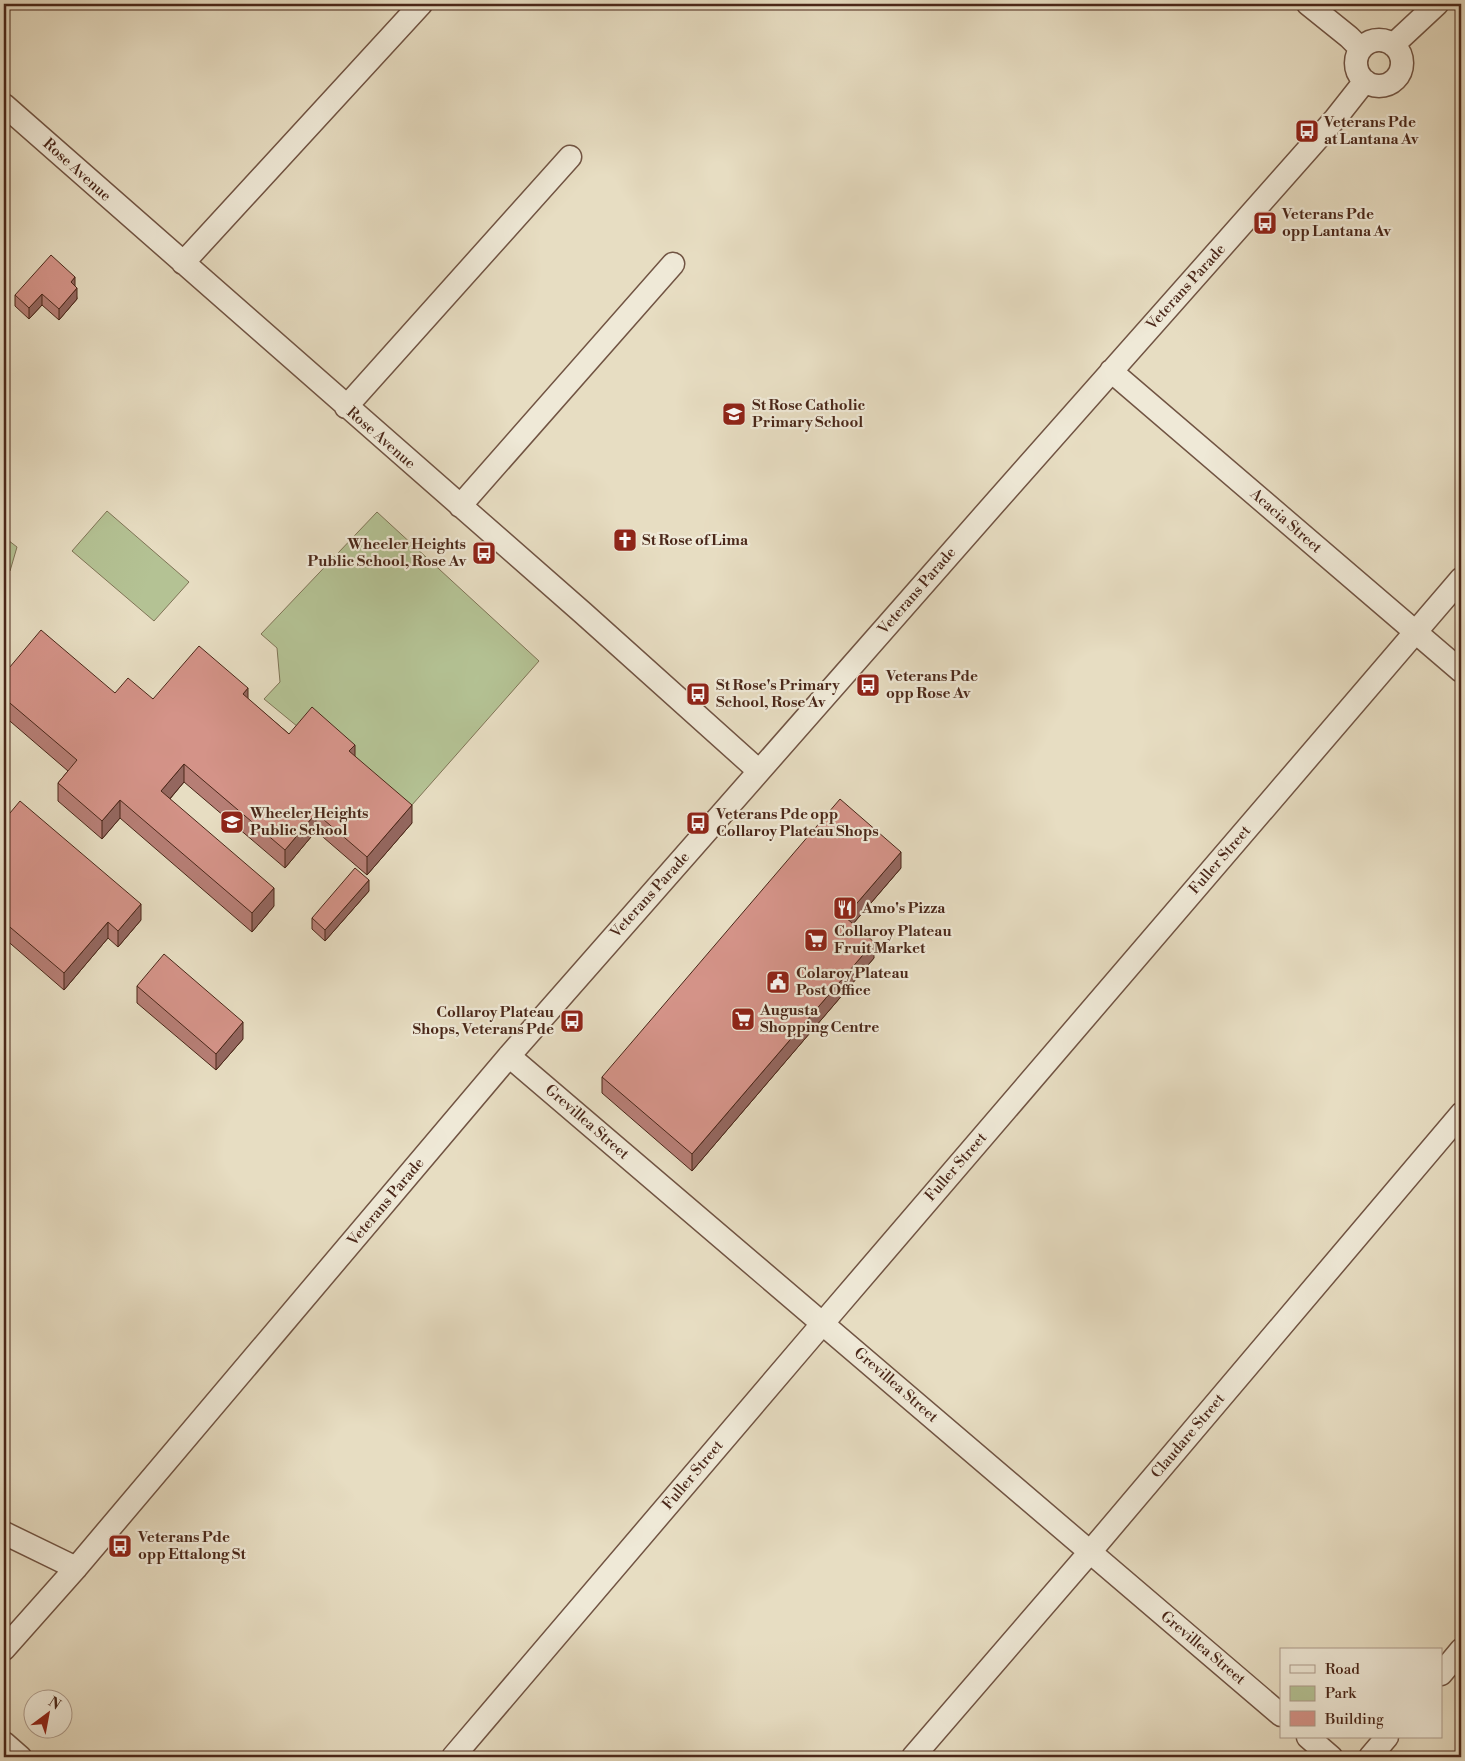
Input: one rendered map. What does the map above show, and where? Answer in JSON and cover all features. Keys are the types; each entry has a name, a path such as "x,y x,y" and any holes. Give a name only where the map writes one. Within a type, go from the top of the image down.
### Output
{"street":[{"path":"183,263 421,4"},
{"path":"1308,4 1361,49"},
{"path":"1393,45 1437,4"},
{"path":"1373,41 1387,41 1393,45 1399,51 1402,58 1402,66 1395,80 1380,86 1372,85 1365,81 1360,76 1356,62 1361,49 1373,41"},
{"name":"Veterans Parade","path":"4,1650 76,1568 509,1056 1335,119 1365,81"},
{"name":"Rose Avenue","path":"4,105 759,771"},
{"path":"346,407 570,157"},
{"path":"460,506 673,264"},
{"name":"Acacia Street","path":"1111,371 1461,671"},
{"name":"Fuller Street","path":"453,1757 1461,579"},
{"name":"Grevillea Street","path":"509,1056 1280,1714"},
{"name":"Claudare Street","path":"914,1757 1461,1114"},
{"path":"4,1533 76,1568"},
{"path":"1442,1673 1461,1650"},
{"path":"1309,1738 1331,1757"},
{"path":"1370,1757 1386,1738"},
{"path":"4,1743 20,1757"}],"green space":[{"path":"107,511 189,582 154,621 72,551"},
{"path":"377,512 539,661 404,814 264,699 280,682 277,648 261,634"},
{"path":"4,537 17,547 10,571 4,573"}],"building":[{"path":"51,255 75,277 71,282 77,288 59,309 42,294 29,308 15,295"},
{"path":"41,630 115,693 128,678 153,699 199,646 248,688 243,694 289,734 312,707 355,745 349,751 412,805 367,857 316,813 285,850 184,764 161,791 274,888 252,913 120,800 102,821 58,783 77,760 4,698 4,674"},
{"name":"Augusta Shopping Centre","path":"840,799 901,852 845,917 874,942 692,1154 602,1077"},
{"path":"20,801 141,904 118,931 108,922 64,973 4,922 4,818"},
{"path":"355,868 369,880 325,930 312,918"},
{"path":"164,954 243,1022 216,1054 137,986"}],"place":[{"name":"Veterans Pde at Lantana Av","path":"1307,131"},
{"name":"Veterans Pde opp Lantana Av","path":"1265,223"},
{"name":"St Rose Catholic Primary School","path":"734,414"},
{"name":"St Rose of Lima","path":"625,540"},
{"name":"Wheeler Heights Public School, Rose Av","path":"484,553"},
{"name":"Veterans Pde opp Rose Av","path":"868,685"},
{"name":"St Rose's Primary School, Rose Av","path":"698,694"},
{"name":"Wheeler Heights Public School","path":"232,822"},
{"name":"Veterans Pde opp Collaroy Plateau Shops","path":"698,823"},
{"name":"Amo's Pizza","path":"845,908"},
{"name":"Collaroy Plateau Fruit Market","path":"816,940"},
{"name":"Colaroy Plateau Post Office","path":"778,982"},
{"name":"Augusta Shopping Centre","path":"743,1019"},
{"name":"Collaroy Plateau Shops, Veterans Pde","path":"572,1021"},
{"name":"Veterans Pde opp Ettalong St","path":"120,1546"}]}
